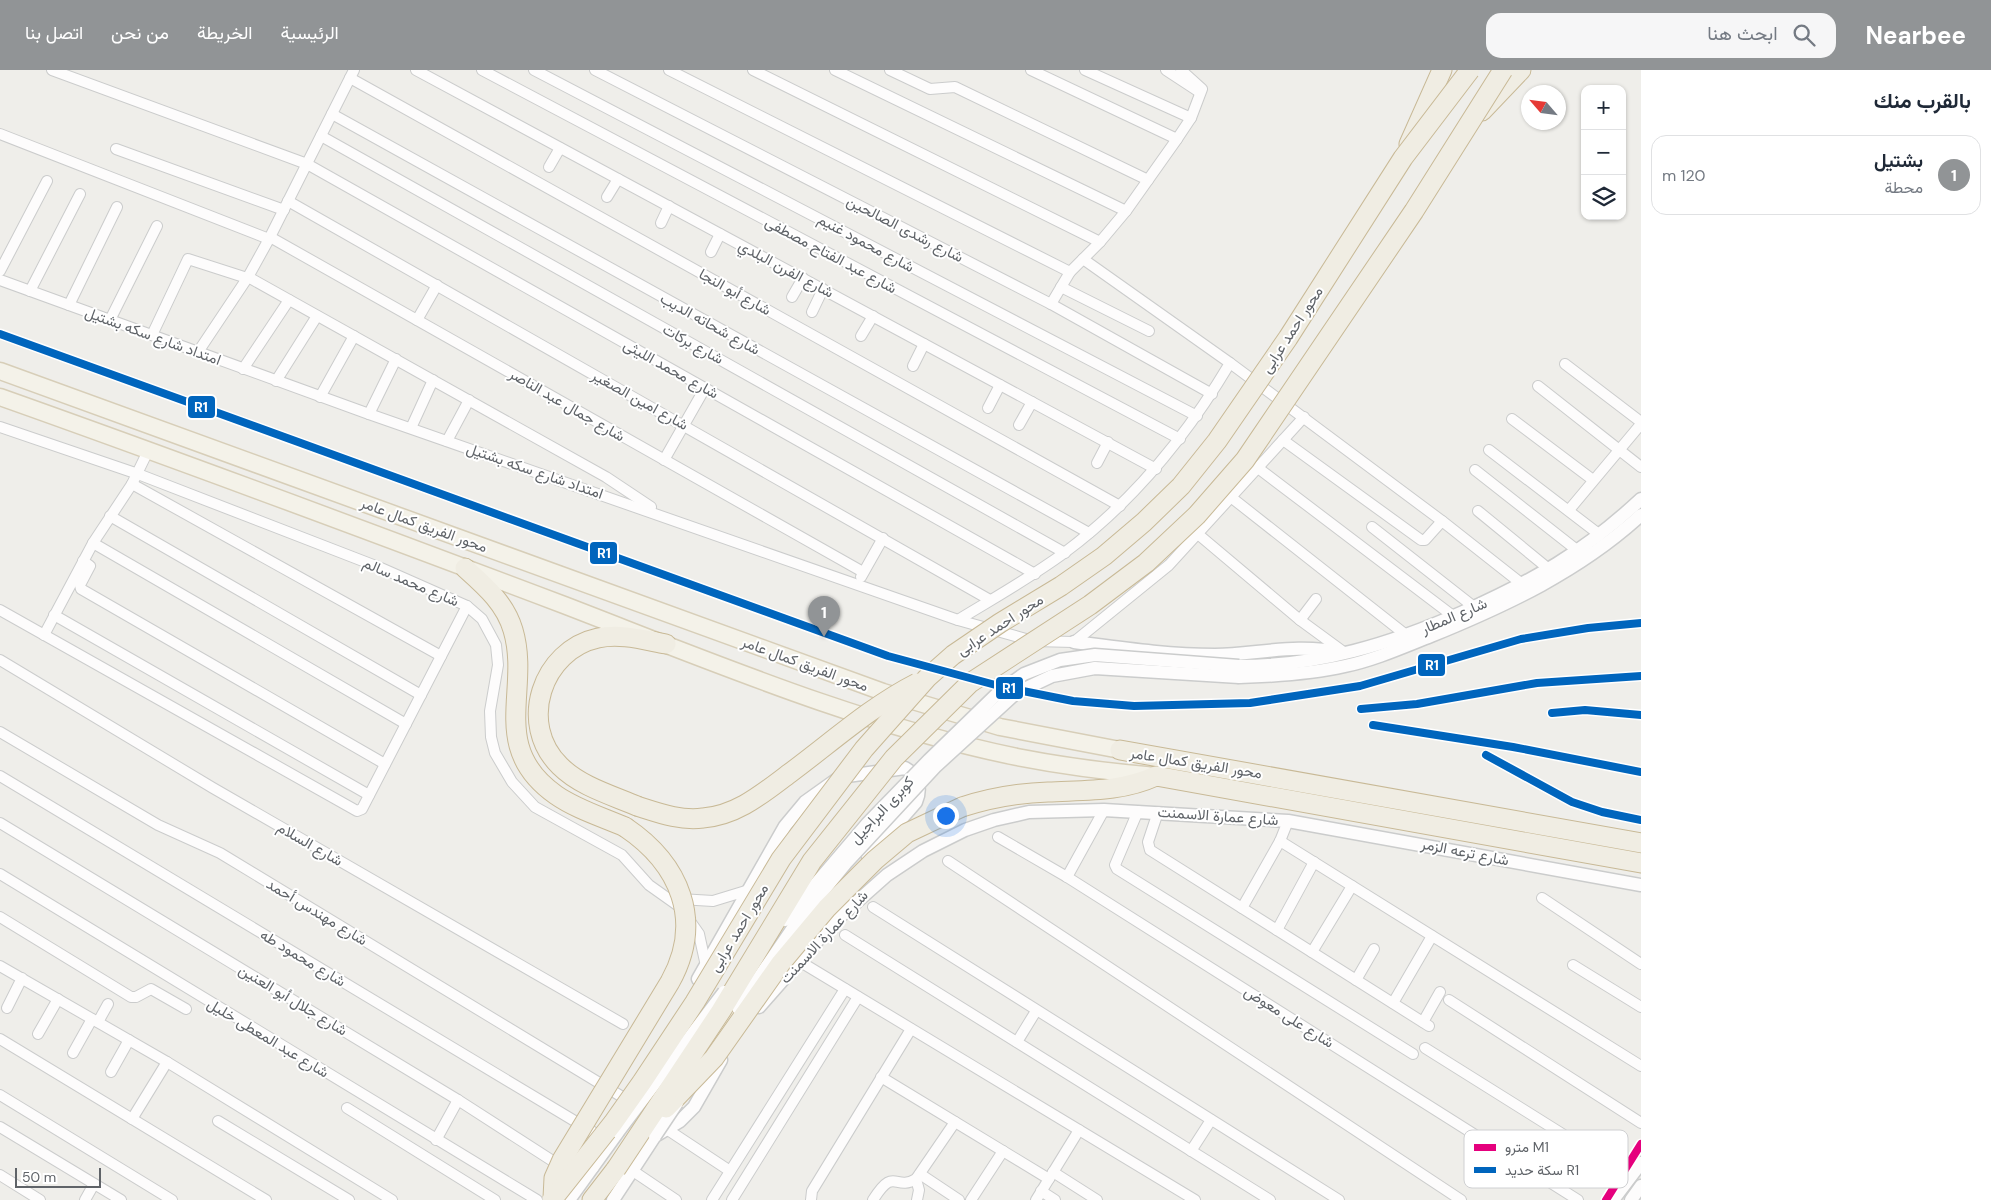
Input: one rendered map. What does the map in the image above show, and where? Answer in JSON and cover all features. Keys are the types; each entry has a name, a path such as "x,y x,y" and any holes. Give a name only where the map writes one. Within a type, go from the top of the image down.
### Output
{"highway":[{"path":"1403,158 1442,70"},
{"name":"محور احمد عرابى","path":"553,1200 613,1123 663,1051 760,891 797,836 864,749 927,678 976,638 1061,586 1104,556 1144,522 1181,486 1217,441 1288,338 1403,158 1470,70"},
{"name":"محور احمد عرابى","path":"592,1200 648,1132 812,861 894,758 970,683 1118,584 1172,540 1223,487 1269,428 1414,211 1503,70"},
{"path":"1466,128 1521,70"},
{"path":"465,568 500,602 513,629 518,661 515,723 520,748 529,767 555,794 624,827 654,849 671,872 679,888 686,917 685,939 678,966 570,1145 554,1178 553,1200"},
{"path":"666,644 609,636 579,645 561,657 548,674 540,694 538,716 546,747 566,772 584,783 637,806 680,818 716,816 745,805 869,712 927,678"},
{"name":"محور الفريق كمال عامر","path":"1120,750 1641,842"},
{"path":"648,1132 670,1104 704,1069 795,944 827,908 891,845 920,826 962,807 997,797 1032,793 1113,789 1142,782 1156,776"},
{"name":"محور الفريق كمال عامر","path":"1156,776 1641,863"}],"main road":[{"name":"محور الفريق كمال عامر","path":"0,370 883,692 1000,727 1120,750"},
{"name":"محور الفريق كمال عامر","path":"0,397 149,449 666,644 869,718 929,736 1015,756 1156,776"},
{"path":"830,704 841,699 845,693 840,677"},
{"path":"869,718 883,692"}],"street":[{"name":"شارع محمد الليثى","path":"52,70 307,164 1035,574"},
{"name":"شارع الفرن البلدي","path":"416,70 1156,469"},
{"name":"شارع عبد الفتاح مصطفى","path":"482,70 1180,439"},
{"name":"شارع محمود غنيم","path":"534,70 1197,416"},
{"name":"شارع رشدى الصالحين","path":"595,70 1051,304 1212,394"},
{"path":"669,70 1070,272"},
{"path":"753,70 1100,242"},
{"path":"835,70 1126,211"},
{"path":"890,70 930,89 955,87 1148,180"},
{"path":"1032,70 1177,139"},
{"path":"1085,70 1191,118"},
{"path":"1166,70 1202,94"},
{"path":"1051,304 1070,272 1100,242 1126,211 1191,118 1202,94 1201,87 1181,70"},
{"path":"198,352 248,278 352,74"},
{"name":"شارع أبو النجا","path":"352,74 1120,506"},
{"name":"شارع شحاته الديب","path":"332,114 1089,533"},
{"name":"شارع جمال عبد الناصر","path":"0,134 270,238 863,572"},
{"name":"شارع بركات","path":"321,136 1064,553"},
{"path":"548,167 560,148"},
{"name":"شارع امين الصغير","path":"116,149 286,206 437,285 990,600"},
{"path":"607,197 618,179"},
{"path":"0,271 47,182"},
{"path":"30,291 80,194"},
{"path":"661,222 669,206"},
{"path":"69,305 117,207"},
{"path":"110,320 157,226"},
{"path":"711,252 720,234"},
{"path":"152,335 188,259 248,278 606,477 661,514"},
{"path":"1083,259 1304,417 1527,588"},
{"path":"792,297 803,278"},
{"name":"امتداد شارع سكه بشتيل","path":"0,280 320,397 661,514 958,620 1034,641 1074,642"},
{"path":"417,320 437,285"},
{"path":"1061,287 1148,330"},
{"path":"812,312 823,290"},
{"path":"243,369 290,300"},
{"path":"276,381 317,316"},
{"path":"861,336 872,316"},
{"path":"320,397 354,336"},
{"path":"913,366 924,344"},
{"path":"369,414 396,359"},
{"path":"958,620 1035,574 1089,533 1120,506 1156,469 1180,439 1212,394 1230,363"},
{"path":"1565,364 1641,423 1569,510"},
{"path":"411,428 434,380"},
{"path":"988,408 1000,385"},
{"path":"1538,386 1641,467"},
{"path":"664,460 705,388"},
{"path":"448,441 468,400"},
{"path":"1019,425 1032,402"},
{"path":"1074,642 1138,592 1198,535 1304,417"},
{"path":"1512,419 1593,480"},
{"name":"شارع محمد سالم","path":"0,427 138,474 381,568 467,606 482,619 496,645 498,665 490,711 491,737 495,753 512,782 535,808 622,855 649,885 680,907 694,924 702,944 706,966"},
{"path":"1283,440 1421,540 1425,540 1442,521"},
{"path":"1097,463 1108,442"},
{"path":"44,635 93,543 138,474 149,449"},
{"path":"1489,450 1600,535"},
{"path":"1258,468 1456,620"},
{"path":"1475,470 1578,552"},
{"path":"132,484 441,656"},
{"path":"1232,498 1406,635"},
{"name":"شارع المطار","path":"1239,671 1346,654 1456,620 1474,607 1527,588 1600,535 1641,499"},
{"path":"1478,511 1550,570"},
{"name":"شارع المطار","path":"1239,671 1292,674 1346,666 1572,569 1641,515"},
{"path":"110,516 421,695"},
{"path":"1372,528 1474,607"},
{"path":"1198,535 1300,620 1346,654"},
{"path":"856,584 883,538"},
{"path":"93,543 406,724"},
{"path":"83,561 90,566 80,585 81,589 385,764"},
{"path":"1300,620 1316,599"},
{"path":"0,610 351,810 357,811 362,809 467,606"},
{"path":"54,614 369,795"},
{"path":"1074,642 1172,653 1239,654 1315,648 1346,654"},
{"name":"كوبرى البراجيل","path":"592,1168 744,965 815,883 929,760 988,702 1012,682 1051,663 1080,656 1111,656 1239,671"},
{"name":"شارع السلام","path":"0,660 213,788 623,1024"},
{"name":"كوبرى البراجيل","path":"613,1200 633,1171 648,1132 793,928 877,830 936,766 1004,702 1040,680 1081,669 1110,668 1202,676 1239,671"},
{"name":"شارع مهندس أحمد","path":"0,732 158,825 220,853 629,1101"},
{"path":"553,1200 583,1181 592,1168 794,813 817,791 840,776 898,768 910,771 919,785 916,802 852,878 817,940"},
{"name":"شارع محمود طه","path":"0,776 607,1140"},
{"path":"1067,877 1104,810"},
{"path":"1138,811 1115,865 1117,870 1413,1054"},
{"name":"شارع عمارة الاسمنت","path":"648,1132 668,1130 690,1111 736,1037 817,940 850,906 887,875 923,851 965,830 994,820 1029,812 1138,811 1288,820"},
{"path":"1158,812 1148,842 1150,850 1426,1024 1440,992"},
{"path":"1242,908 1280,841 1288,820"},
{"name":"شارع ترعه الزمر","path":"1288,820 1641,885"},
{"name":"شارع جلال أبو العنين","path":"0,823 458,1100 583,1181"},
{"name":"شارع على معوض","path":"998,837 1067,877 1467,1130"},
{"path":"1280,841 1641,1066"},
{"path":"948,860 1461,1200"},
{"path":"1277,930 1314,862"},
{"name":"شارع عبد المعطى خليل","path":"0,874 436,1140 553,1200"},
{"path":"1312,952 1352,886"},
{"name":"شارع محمد سالم","path":"663,894 687,901 706,902 725,899 749,890"},
{"path":"1542,898 1641,964"},
{"path":"873,906 1339,1200"},
{"path":"0,916 131,997 136,997 151,989 186,1009"},
{"path":"845,935 1270,1200"},
{"path":"1392,1003 1432,936"},
{"path":"1356,980 1374,949"},
{"path":"799,961 1195,1200"},
{"path":"1573,965 1641,1008"},
{"path":"0,966 167,1062 392,1200"},
{"path":"6,1008 22,978"},
{"path":"712,1200 845,989"},
{"path":"732,1200 858,997"},
{"path":"38,1034 58,999"},
{"path":"1449,1000 1641,1123"},
{"path":"73,1053 108,1004"},
{"path":"1017,1042 1036,1010"},
{"path":"811,1200 812,1192 911,1028"},
{"path":"0,1039 266,1200"},
{"path":"813,1039 827,1047"},
{"path":"111,1072 129,1040"},
{"path":"1425,1048 1556,1130"},
{"path":"132,1119 167,1062"},
{"path":"881,1077 1004,1151 1097,1200"},
{"path":"784,1086 798,1094"},
{"path":"0,1096 172,1200"},
{"path":"436,1140 458,1100"},
{"path":"347,1108 495,1200"},
{"path":"1191,1151 1211,1120"},
{"path":"218,1121 349,1200"},
{"path":"873,1200 886,1182 893,1180 907,1183 918,1176 955,1122"},
{"path":"0,1127 121,1200"},
{"path":"668,1130 730,1171"},
{"path":"1055,1200 1038,1196 1079,1130"},
{"path":"971,1200 1004,1151"},
{"path":"1628,1181 1641,1163"},
{"path":"633,1171 676,1200"},
{"path":"0,1175 40,1200"},
{"path":"917,1200 918,1176"},
{"path":"918,1176 959,1200"},
{"path":"85,1200 94,1184"},
{"name":"شارع على معوض","path":"1559,1188 1578,1200"},
{"path":"1613,1200 1622,1188"}],"metro line":[{"name":"M1","path":"1628,1165 1641,1144"},
{"name":"M1","path":"1606,1200 1614,1188"}],"rail line":[{"name":"R1","path":"0,334 888,656 1003,687 1073,701 1134,706 1250,703 1360,686 1521,639 1588,628 1641,623"},
{"name":"R1","path":"1361,709 1417,704 1537,683 1641,676"},
{"name":"R1","path":"1552,713 1585,710 1641,715"},
{"name":"R1","path":"1373,725 1513,747 1641,772"},
{"name":"R1","path":"1486,755 1572,802 1602,812 1641,820"}],"place":[{"name":"بشتيل","path":"824,637"}]}
